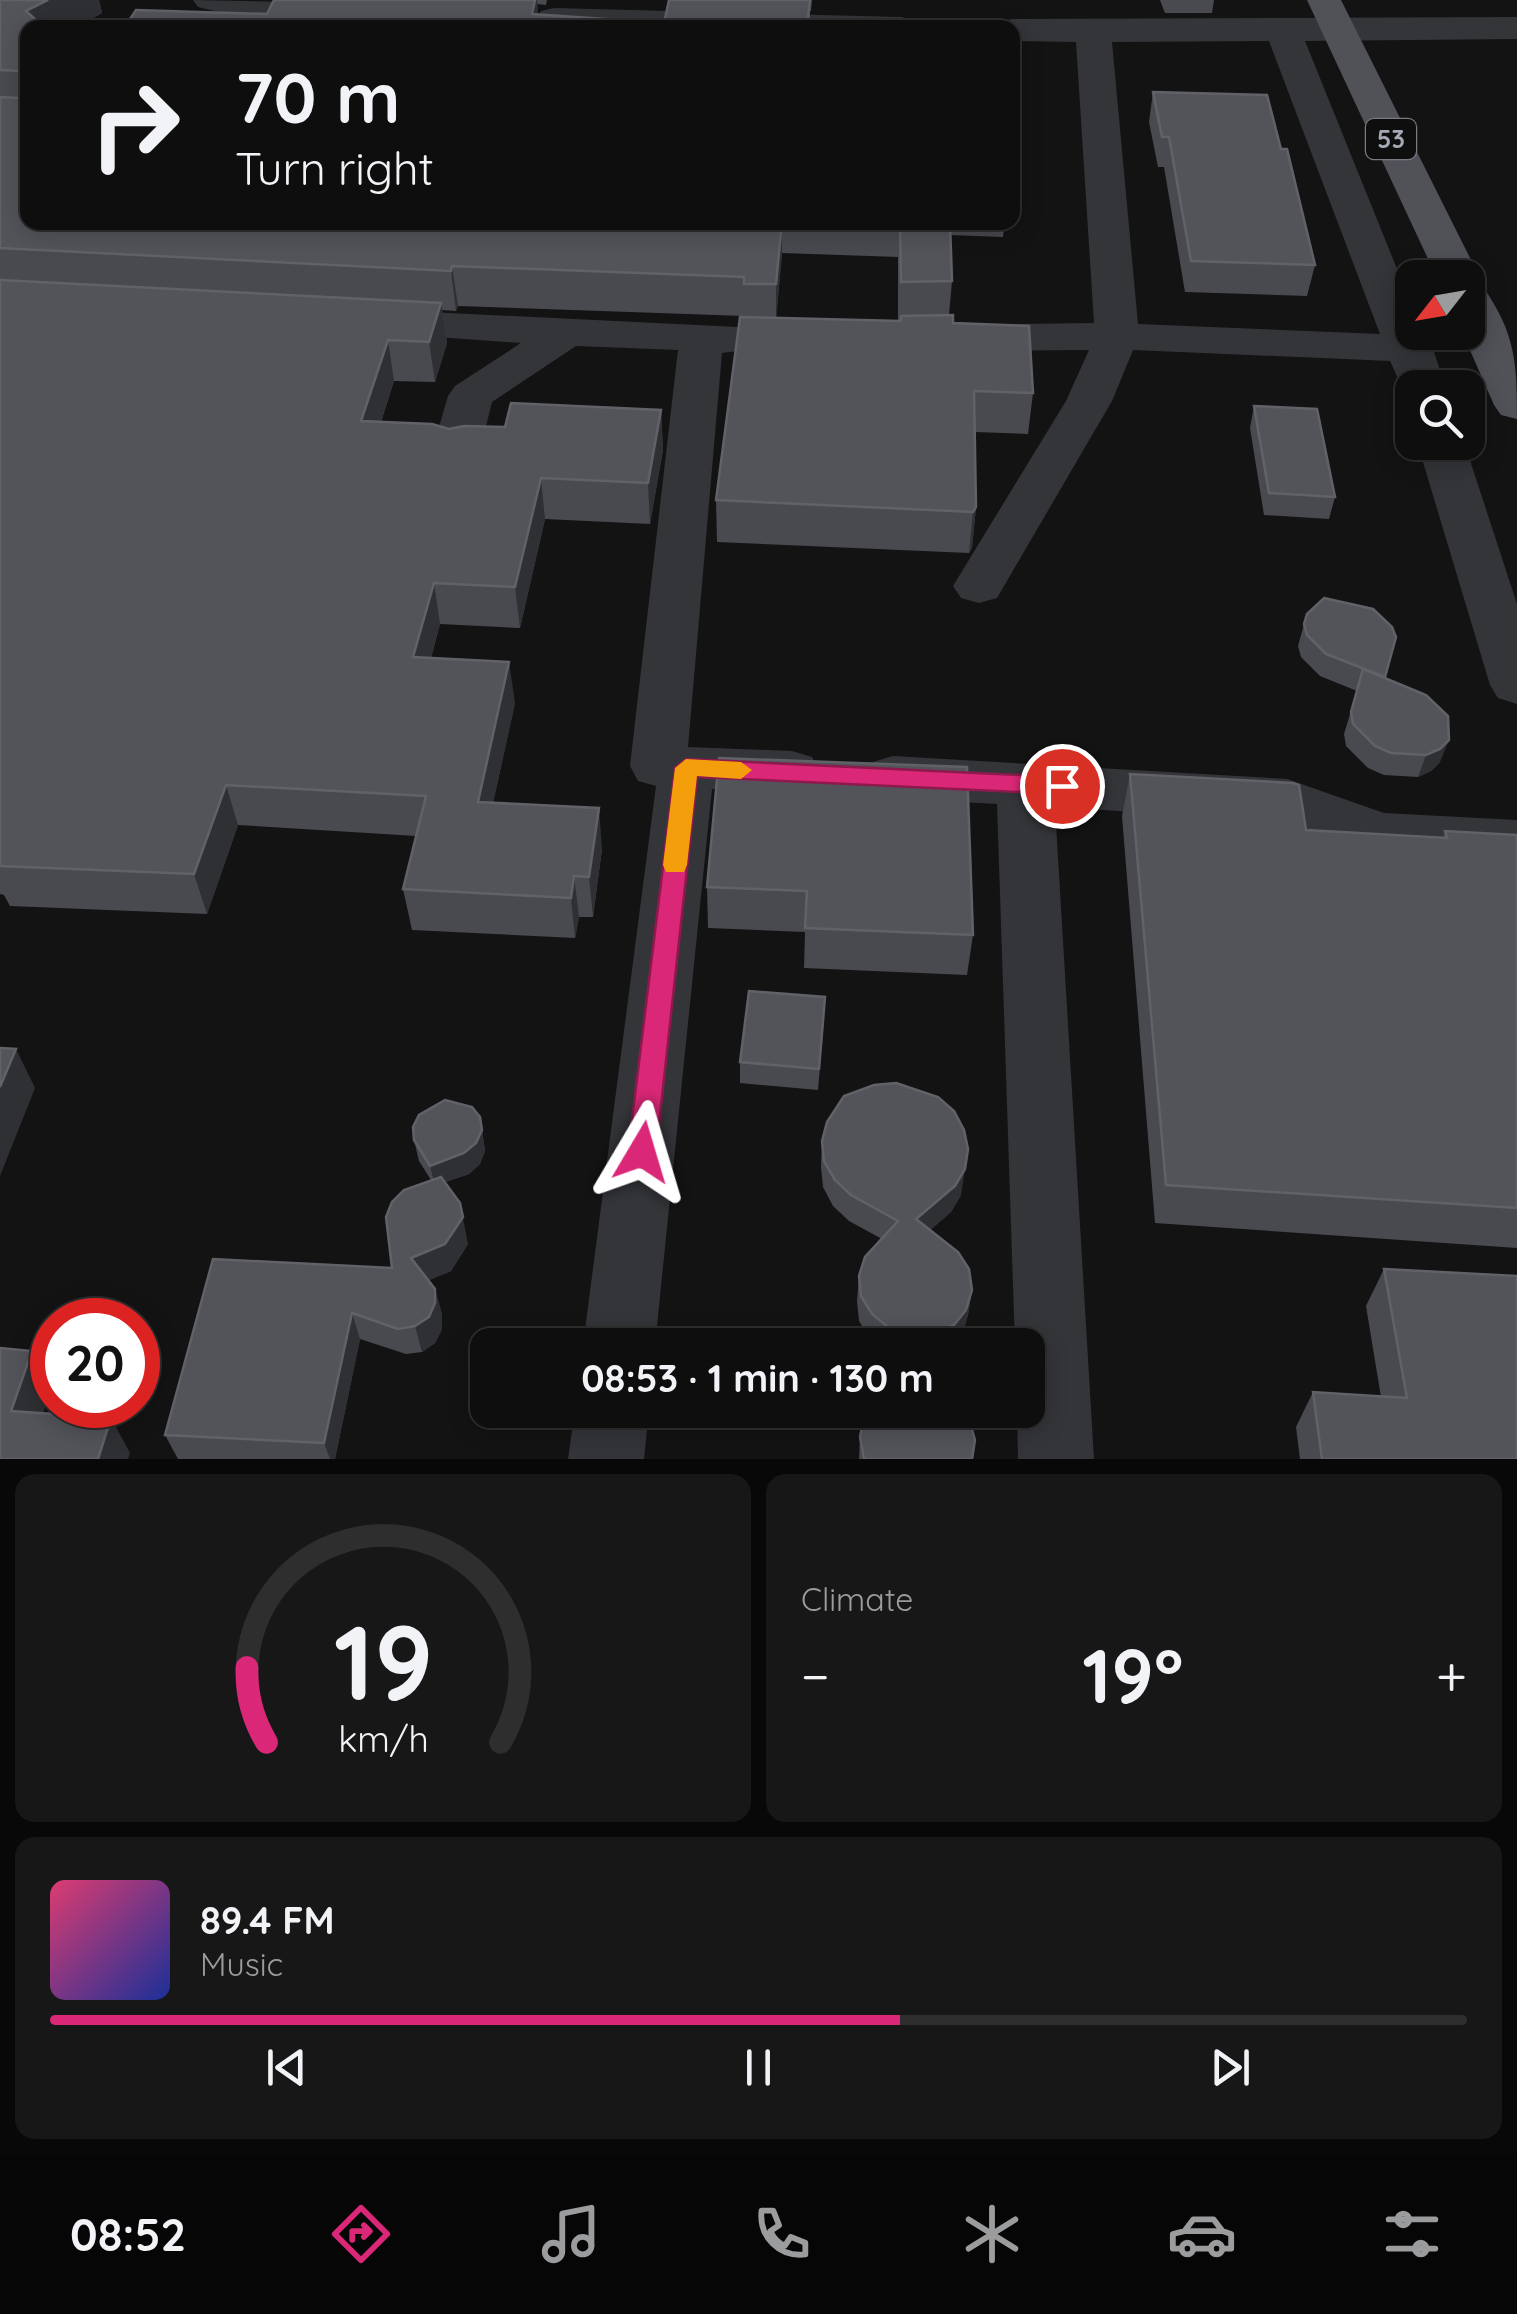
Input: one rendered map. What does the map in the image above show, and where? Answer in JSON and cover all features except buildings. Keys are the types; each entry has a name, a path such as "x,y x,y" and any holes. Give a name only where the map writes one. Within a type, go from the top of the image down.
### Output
{"main road":[{"name":"53","path":"1330,14 1449,260"},
{"path":"1485,341 1517,405"}],"lane":[{"path":"204,7 383,14"},
{"path":"1020,30 1282,30 1330,14 1517,28"},
{"path":"522,18 598,20"},
{"path":"1282,30 1395,306"},
{"path":"979,586 1089,401 1117,336 1093,31"},
{"path":"332,320 700,341 780,340"},
{"path":"456,452 471,396 566,332"},
{"path":"919,338 1117,336 1395,347"},
{"path":"700,341 658,766 1287,800 1380,835 1517,842"},
{"path":"1446,460 1517,685"},
{"path":"622,1328 686,768"},
{"path":"1024,783 1056,1459"},
{"path":"606,1459 610,1428"}],"slow traffic":[{"path":"675,865 686,768 741,770"}],"route":[{"path":"642,1152 686,768 1062,786"}]}
